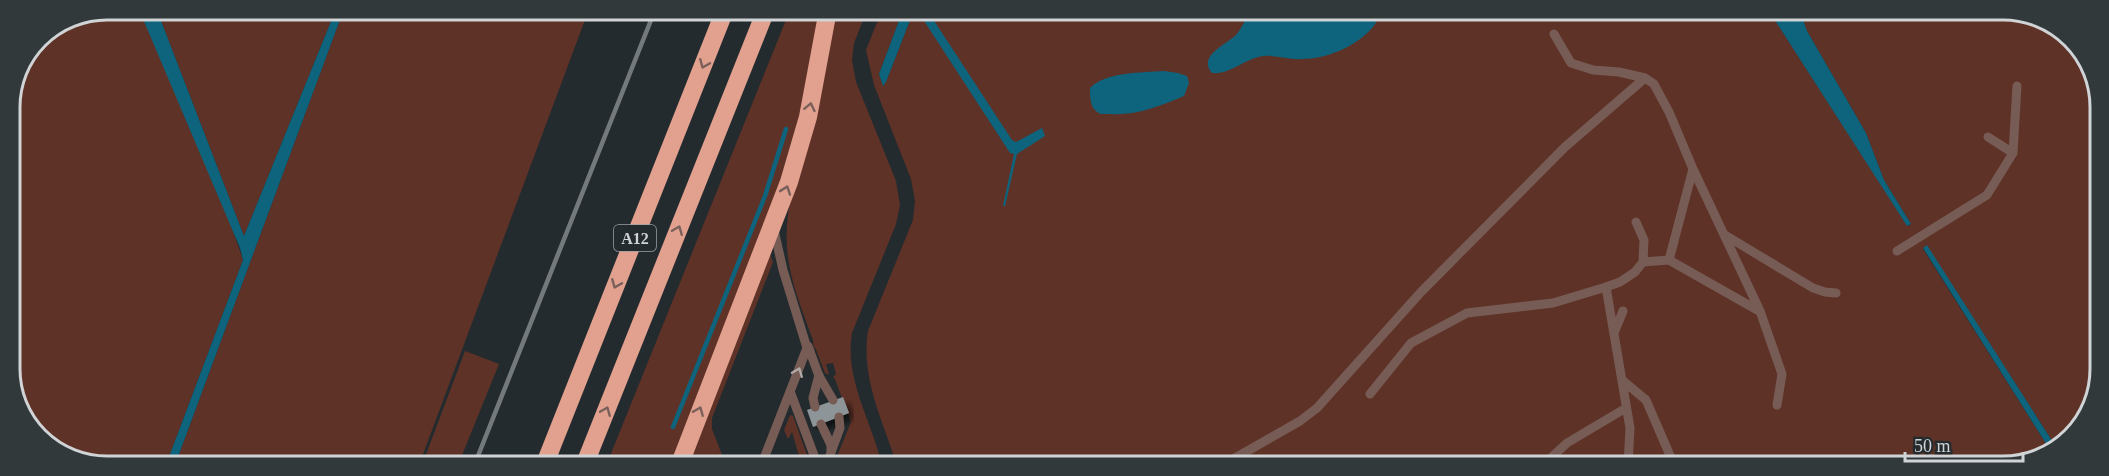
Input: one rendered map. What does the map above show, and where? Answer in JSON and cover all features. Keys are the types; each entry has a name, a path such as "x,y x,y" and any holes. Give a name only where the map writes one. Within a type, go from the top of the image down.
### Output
{"highway":[{"name":"A12","path":"548,456 721,20"},
{"name":"A12","path":"588,456 762,20"},
{"path":"683,456 792,173 808,117 826,20"}],"lane":[{"path":"1554,34 1571,63 1593,70 1619,72 1645,78 1654,84 1760,311 1782,374 1777,405"},
{"path":"1239,456 1300,421 1317,408 1421,292 1557,155 1645,78"},
{"path":"1897,251 1987,195 2013,153 2018,86"},
{"path":"1988,137 2013,153"},
{"path":"1669,260 1693,169"},
{"path":"1370,394 1411,343 1467,314 1553,303 1620,282 1635,272 1643,262 1644,240 1636,222"},
{"path":"773,224 783,270 804,335 818,373 833,400"},
{"path":"1725,235 1813,288 1836,293"},
{"path":"1643,262 1669,260 1760,311"},
{"path":"1606,287 1630,429 1629,456"},
{"path":"1614,334 1623,311"},
{"path":"765,456 806,350 804,335"},
{"path":"815,407 813,398 819,379 818,373"},
{"path":"1622,380 1646,400 1671,456"},
{"path":"790,392 814,456"},
{"path":"1552,456 1567,442 1626,408"},
{"path":"830,456 840,428 840,417"},
{"path":"821,424 831,448 829,456"}],"shaded area":[{"path":"160,20 243,260 169,456 90,455 58,442 45,431 31,413 21,386 20,101 22,84 29,68 49,41 63,31 90,21"},
{"path":"161,20 332,20 244,236"},
{"path":"340,20 585,20 422,456 178,456"},
{"path":"786,20 820,20 791,158 673,456 610,456"},
{"path":"832,20 863,20 854,43 852,60 856,82 896,181 900,205 896,224 852,333 852,367 855,383 880,456 837,456 851,422 833,377 836,374 833,363 826,364 829,375 825,373 815,347 814,351 813,340 795,288 787,239 790,201"},
{"path":"878,20 899,20 879,74 883,86 910,20 1775,20 1908,226 1911,224 1884,180 1866,133 1807,31 1803,20 2019,21 2046,31 2064,45 2078,63 2088,90 2090,107 2090,369 2088,386 2078,413 2068,427 2052,441 1927,246 1923,249 2046,445 2025,454 2008,456 894,456 878,412 870,380 867,364 868,331 913,220 915,201 911,179 874,85 866,50"},
{"path":"769,251 773,262 712,418 712,429 722,455 689,456"},
{"path":"465,351 499,364 462,456 425,456"},
{"path":"790,415 793,416 807,456 799,456 792,432 788,439 784,430"}],"water":[{"path":"143,20 161,20 244,236 332,20 340,20 178,456 169,456 243,260 240,248"},
{"path":"899,20 910,20 883,86 879,74"},
{"path":"924,20 934,20 1012,140 1016,142 1042,128 1045,136 1017,154 1005,206 1003,206 1014,154 1010,153"},
{"path":"1245,20 1377,20 1359,40 1331,54 1302,59 1258,57 1226,71 1212,73 1208,67 1211,56 1236,35"},
{"path":"1775,20 1803,20 1807,31 1866,133 1884,180 1911,224 1907,226"},
{"path":"1164,71 1187,76 1189,83 1184,96 1157,107 1129,113 1100,114 1093,106 1090,88 1097,82 1125,74"},
{"path":"1927,245 2052,441 2047,445 1923,248"}],"building":[{"path":"843,397 849,413 813,427 807,410"}],"waterway":[{"path":"673,427 765,196 786,129"}],"railway":[{"path":"478,456 651,20"}]}
